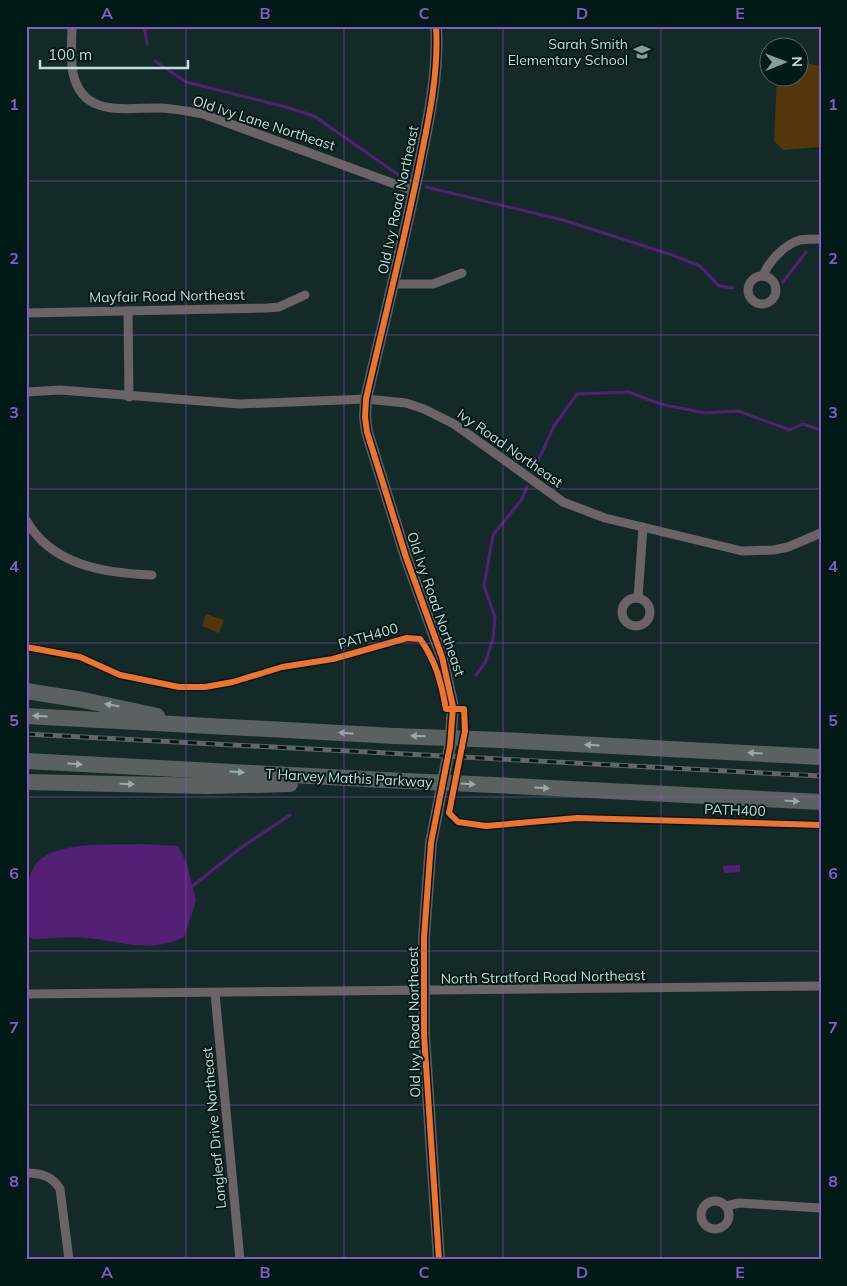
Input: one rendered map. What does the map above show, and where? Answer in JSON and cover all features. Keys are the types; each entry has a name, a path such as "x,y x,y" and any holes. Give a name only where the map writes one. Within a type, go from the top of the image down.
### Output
{"highway":[{"path":"26,691 129,708 193,725"},
{"path":"26,716 821,756"},
{"name":"T Harvey Mathis Parkway","path":"26,761 821,802"},
{"path":"26,782 208,786 384,780"}],"street":[{"name":"Old Ivy Lane Northeast","path":"72,26 73,72 77,84 84,94 104,107 118,110 169,108 202,114 414,191"},
{"name":"Old Ivy Road Northeast","path":"436,26 436,52 430,112 414,191 366,399 364,417 406,557 447,673 453,707 450,746 428,867 424,990 427,1082 439,1260"},
{"path":"763,276 767,266 789,246 800,240 821,239"},
{"path":"393,284 434,284 462,273"},
{"name":"Mayfair Road Northeast","path":"26,313 268,308 279,306 305,295"},
{"path":"128,311 129,397"},
{"name":"Ivy Road Northeast","path":"26,392 60,390 129,397 240,404 366,399 406,404 440,416 490,448 563,502 605,518 725,548 757,551 788,547 821,533"},
{"path":"26,520 49,547 81,565 119,574 152,575"},
{"path":"638,598 643,528"},
{"name":"North Stratford Road Northeast","path":"26,994 821,986"},
{"name":"Longleaf Drive Northeast","path":"215,993 240,1260"},
{"path":"26,1172 40,1173 54,1180 60,1190 69,1260"},
{"path":"726,1206 739,1203 821,1208"}],"shaded area":[{"path":"810,64 821,66 821,147 783,150 774,141 777,88 810,88"},
{"path":"206,614 224,620 219,633 202,626"},
{"path":"143,844 178,846 187,864 196,901 184,937 159,945 147,946 80,937 33,939 26,935 29,879 36,864 45,856 71,847 86,845"},
{"path":"740,865 740,872 724,873 723,866"}],"waterway":[{"path":"144,26 147,44"},
{"path":"155,61 186,82 286,107 314,116 403,178"},
{"path":"426,187 563,220 672,255 700,266 719,286 733,288"},
{"path":"783,282 806,252"},
{"path":"533,472 554,426 577,394 629,392 660,404 705,413 738,411 790,430 803,424 821,430"},
{"path":"476,675 485,663 493,639 495,617 484,586 493,535 522,499 527,487"},
{"path":"190,888 242,847 290,815"}],"railway":[{"path":"26,734 821,776"}],"cycle path":[{"path":"436,26 435,77 427,129 366,399 365,417 367,432 406,557 442,657 453,707 450,746 431,843 424,937 424,1035 439,1260"},
{"name":"PATH400","path":"26,647 80,657 120,675 179,687 205,687 233,682 282,667 333,659 407,638 420,639 426,647 437,672 446,709 464,709 465,731 449,813 458,822 486,826 577,818 821,825"}],"place":[{"name":"Sarah Smith Elementary School","path":"642,52"}]}
